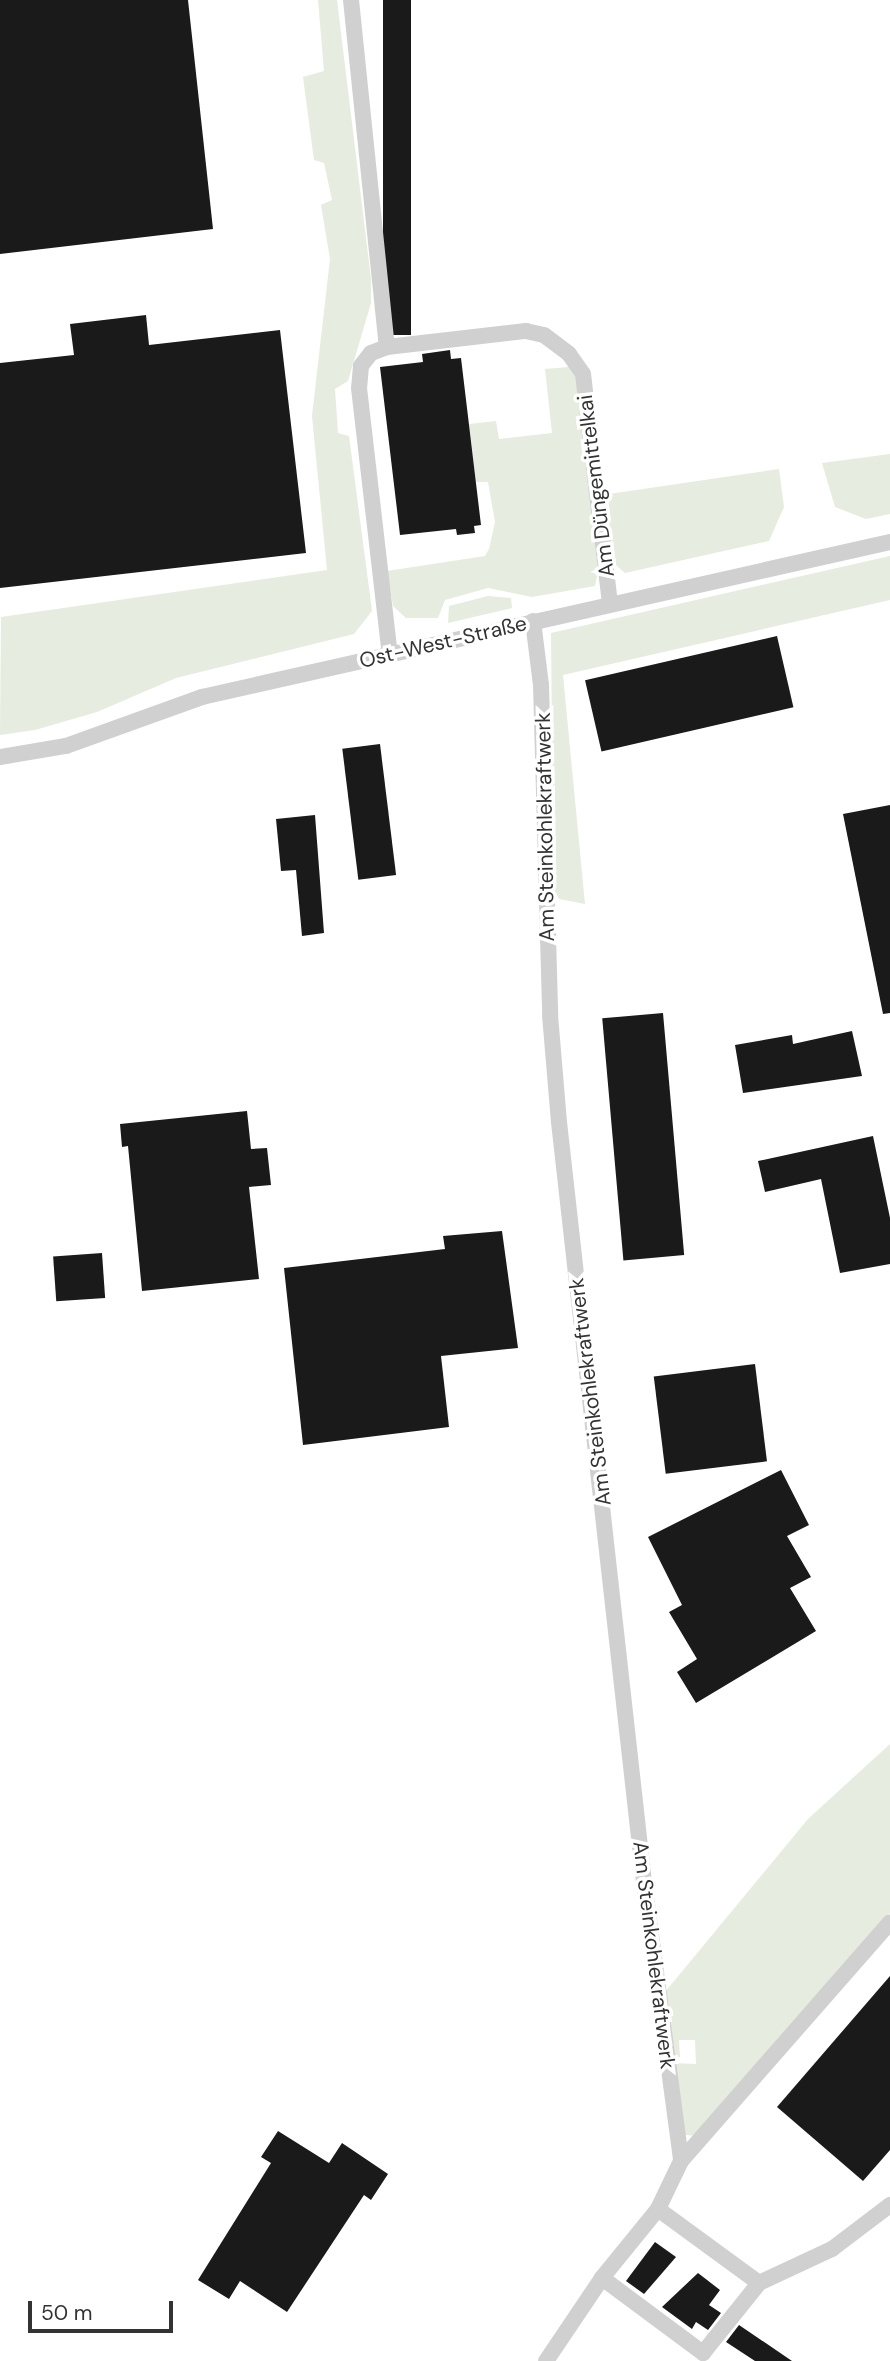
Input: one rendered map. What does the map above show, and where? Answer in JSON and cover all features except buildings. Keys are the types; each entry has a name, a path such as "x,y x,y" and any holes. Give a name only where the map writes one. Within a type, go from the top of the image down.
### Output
{"street":[{"path":"351,0 387,347 372,353 362,366 359,388 390,655"},
{"name":"Am Düngemittelkai","path":"387,347 526,331 544,335 569,354 583,374 610,603"},
{"name":"Ost-West-Straße","path":"0,757 66,746 202,697 890,542"},
{"name":"Am Steinkohlekraftwerk","path":"533,621 541,685 550,1015 559,1122 644,1882 681,2161"},
{"path":"546,2361 601,2278 658,2209 681,2161 890,1922"},
{"path":"658,2209 759,2283"},
{"path":"601,2278 704,2357 759,2283 832,2249 887,2214"}],"shaded area":[{"path":"318,0 337,0 371,279 371,303 348,381 335,389 338,433 349,436 372,611 354,634 176,678 97,712 35,730 0,735 1,617 327,570 312,416 330,259 321,205 332,200 324,163 314,160 303,77 324,71"},
{"path":"569,367 580,385 598,571 595,586 532,597 488,588 445,600 438,618 406,618 393,606 387,571 485,556 489,549 495,522 488,482 476,482 469,424 496,421 499,439 552,433 545,369"},
{"path":"890,454 890,514 866,519 835,507 822,463"},
{"path":"779,469 784,507 769,541 625,573 611,561 602,495"},
{"path":"890,556 890,600 563,675 585,904 559,899 551,886 545,747 552,740 551,633"},
{"path":"488,596 511,598 512,608 448,623 449,606"},
{"path":"890,1744 890,1913 697,2136 686,2135 680,2129 673,2063 696,2064 695,2040 679,2040 680,2057 673,2058 665,1992 808,1819"}]}
